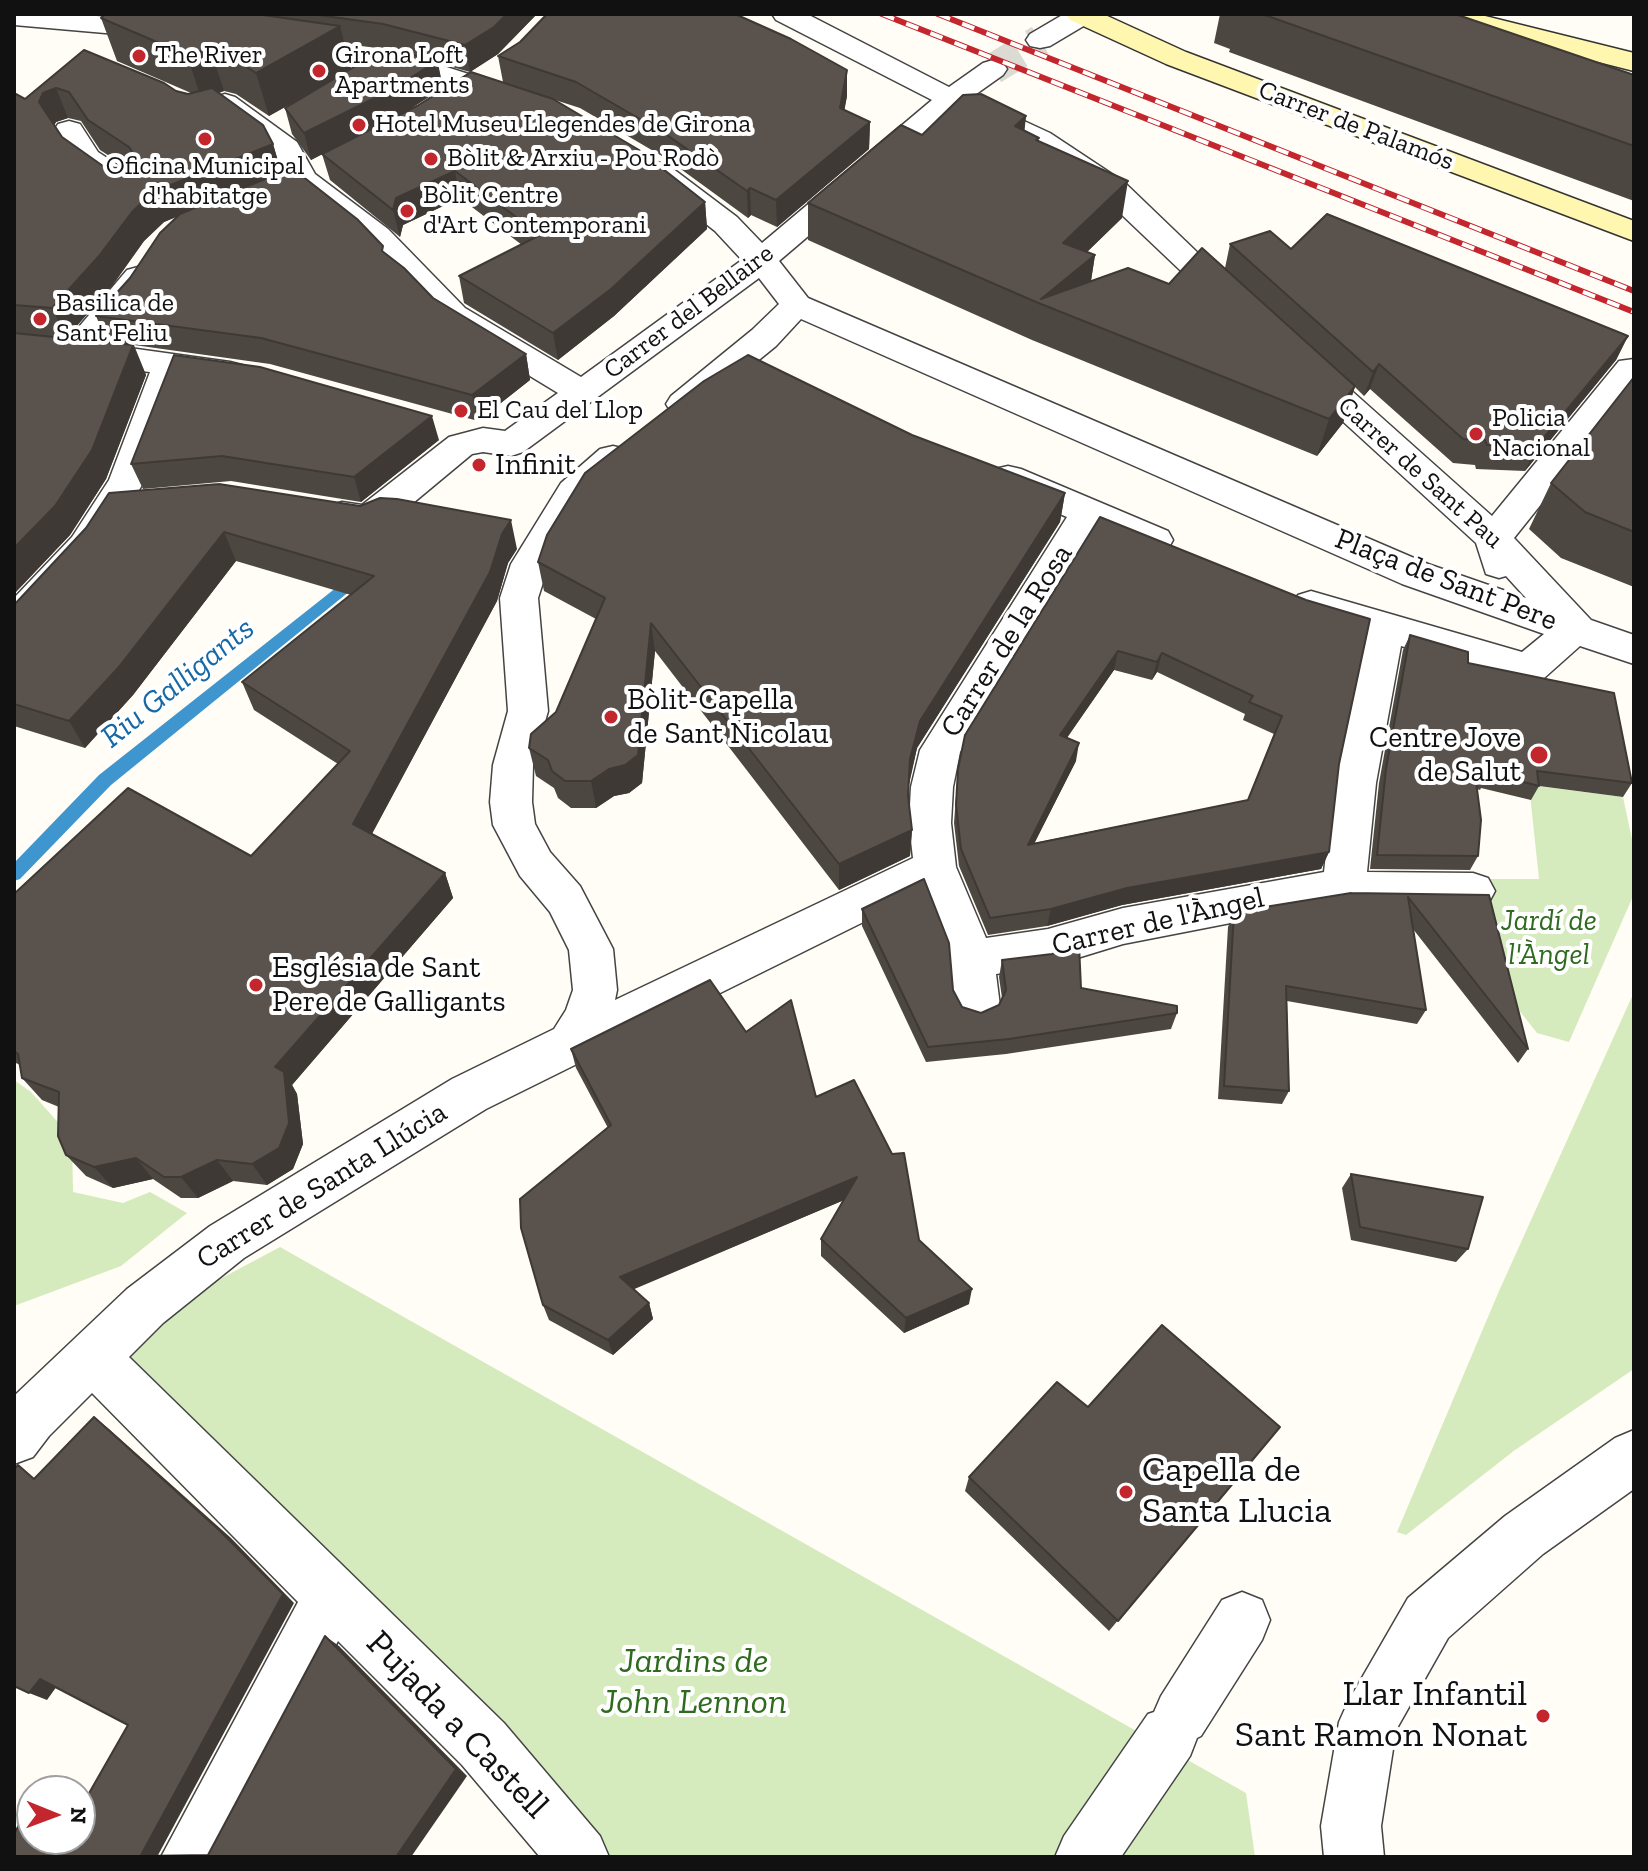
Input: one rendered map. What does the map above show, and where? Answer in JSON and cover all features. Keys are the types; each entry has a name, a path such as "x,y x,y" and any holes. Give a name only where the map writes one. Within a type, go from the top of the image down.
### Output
{"street":[{"name":"Carrer de Sant Pau","path":"786,14 951,99 999,118 1039,139 1113,189 1493,538 1576,628"},
{"path":"1444,14 1633,66"},
{"path":"1040,40 1081,15"},
{"name":"Carrer de Palamós","path":"1081,15 1176,58 1634,232"},
{"path":"14,17 72,17 125,27 190,33"},
{"path":"72,17 72,52"},
{"path":"260,42 388,62 475,85 538,106"},
{"path":"351,81 388,62"},
{"path":"446,103 508,63"},
{"name":"Carrer del Bellaire","path":"309,509 370,519 461,445 483,440 511,444 760,261 951,99 993,69"},
{"path":"186,104 197,112 225,103 282,133 291,185 377,236 453,315 582,392"},
{"path":"69,130 87,158 128,186"},
{"name":"Plaça de Sant Pere","path":"640,159 726,224 780,281 796,305 1470,595 1576,628"},
{"path":"291,185 336,162"},
{"path":"76,352 126,295 157,250"},
{"path":"570,1043 587,1017 595,990 591,949 565,899 535,864 514,825 511,802 513,765 528,711 519,598 530,564 574,492 646,433 752,364 764,338 796,305"},
{"path":"14,347 76,352 269,378"},
{"path":"14,622 85,546 126,482 170,364"},
{"path":"1470,595 1500,574 1493,538 1534,492 1631,369"},
{"path":"439,424 483,440"},
{"path":"975,464 1189,554"},
{"path":"110,507 155,503"},
{"name":"Carrer de la Rosa","path":"977,1006 972,959 935,867 930,823 932,787 940,750 1075,533 1091,513"},
{"name":"Plaça de Sant Pere","path":"1286,594 1313,606 1529,669 1576,628"},
{"path":"1344,887 1355,783 1382,645 1389,628"},
{"path":"1576,628 1634,650"},
{"name":"Carrer de Santa Llúcia","path":"14,1438 30,1417 145,1306 227,1242 458,1100 935,867"},
{"name":"Carrer de l'Àngel","path":"972,959 1048,948 1123,926 1282,895 1344,887 1473,891"},
{"name":"Pujada a Castell","path":"94,1357 151,1418 483,1744 579,1857"},
{"path":"1354,1857 1351,1826 1368,1722 1428,1618 1524,1535 1634,1457"},
{"path":"191,1857 332,1596"},
{"path":"1085,1857 1175,1726 1242,1620"}],"green space":[{"name":"Jardí de l'Àngel","path":"1529,785 1623,797 1634,849 1634,894 1569,1042 1537,1033 1499,985 1451,879 1539,879"},
{"path":"1634,992 1634,1369 1515,1450 1406,1535 1397,1532 1499,1291"},
{"path":"14,1080 31,1092 72,1138 73,1192 123,1203 150,1192 187,1213 121,1266 14,1306"},
{"name":"Jardins de John Lennon","path":"280,1247 1246,1793 1255,1857 610,1857 508,1729 120,1353 205,1287"}],"building":[{"path":"105,14 256,14 340,26 256,73 222,51 210,48 187,55 101,18"},
{"path":"311,14 507,14 494,27 465,45 383,24"},
{"path":"547,14 735,14 791,39 847,70 840,108 870,122 776,200 750,188 747,191 664,133 576,82 498,56 520,42"},
{"path":"1262,14 1455,14 1634,75 1634,146"},
{"path":"386,48 437,61 393,89 304,133 285,108"},
{"path":"84,50 164,83 176,91 188,94 212,88 263,125 273,144 153,192 132,212 99,256 52,308 14,305 14,93 25,99","holes":["56,88 69,92 88,120 129,147 134,155 130,165 116,168 103,166 62,137 39,102 43,93"]},
{"path":"471,72 553,99 639,150 705,202 611,289 553,333 459,276 540,235 455,171 396,198 393,210 322,154 417,106"},
{"path":"981,94 1026,116 1015,126 1039,138 1036,140 1128,181 1063,243 1095,255 1041,299 1128,268 1169,284 1202,248 1355,386 1329,419 1036,302 808,203 901,125 922,135 963,95"},
{"path":"292,168 357,219 383,246 382,251 404,268 433,298 526,354 472,395 261,338 96,316 130,278 160,233 180,214"},
{"path":"1327,214 1628,336 1536,447 1487,445 1485,440 1463,439 1379,364 1373,372 1230,244 1270,231 1291,249"},
{"path":"14,333 133,345 92,450 55,506 14,548"},
{"path":"174,355 260,367 432,416 354,477 222,456 131,464"},
{"path":"748,355 912,435 1065,493 920,721 910,759 908,796 912,830 839,864 651,623 638,755 625,765 609,769 591,781 565,781 552,771 548,760 529,748 531,734 556,712 605,598 538,562 547,535 585,473 704,381"},
{"path":"1634,377 1634,532 1585,512 1551,483"},
{"path":"219,484 360,506 380,498 397,499 511,520 502,534 490,572 353,824 445,873 275,1067 284,1072 289,1123 279,1148 252,1164 217,1160 181,1177 164,1177 136,1158 94,1167 66,1155 58,1136 59,1092 22,1078 18,1054 14,1051 14,894 128,788 251,856 350,751 242,682 374,576 224,532 118,668 69,721 14,704 14,605 86,528 109,493"},
{"path":"1100,517 1306,600 1370,619 1339,764 1329,852 1127,888 1051,909 990,918 961,849 956,805 958,769 965,735","holes":["1118,651 1157,662 1162,653 1253,696 1249,702 1282,716 1248,800 1028,845 1079,743 1060,735"]},
{"path":"1410,635 1468,652 1468,663 1614,693 1632,783 1537,771 1539,786 1488,773 1488,776 1475,774 1481,820 1478,856 1377,855 1386,769"},
{"path":"924,879 949,943 953,990 962,1007 981,1013 999,1005 1006,990 1002,960 1052,954 1079,945 1081,988 1177,1006 1177,1013 1009,1039 928,1047 862,909"},
{"path":"1351,893 1489,895 1528,1049 1408,897 1426,1010 1286,986 1289,1091 1224,1086 1234,912"},
{"path":"710,980 746,1032 791,1000 816,1097 854,1080 892,1154 904,1153 919,1240 972,1289 906,1318 821,1239 857,1177 620,1277 649,1303 608,1340 543,1305 521,1228 520,1199 611,1125 571,1049"},
{"path":"1351,1174 1483,1197 1468,1249 1360,1227"},
{"path":"1162,1325 1280,1427 1118,1621 969,1477 1057,1382 1088,1407"},
{"path":"94,1417 218,1529 283,1594 140,1857 14,1857 16,1830 16,1855 96,1855 96,1781 128,1725 40,1679 29,1693 14,1686 14,1469 18,1465 34,1479"},
{"path":"325,1636 456,1769 396,1857 143,1856 208,1855"}],"waterway":[{"name":"Riu Galligants","path":"14,874 105,780 356,578"}],"tunnel":[{"path":"993,69 1040,40"}],"railway":[{"path":"882,14 1634,312"},
{"path":"938,14 1634,291"}],"place":[{"name":"The River","path":"139,56"},
{"name":"Girona Loft Apartments","path":"319,71"},
{"name":"Hotel Museu Llegendes de Girona","path":"359,125"},
{"name":"Oficina Municipal d'habitatge","path":"205,139"},
{"name":"Bòlit & Arxiu - Pou Rodò","path":"431,159"},
{"name":"Bòlit Centre d'Art Contemporani","path":"407,211"},
{"name":"Basilica de Sant Feliu","path":"40,319"},
{"name":"El Cau del Llop","path":"461,411"},
{"name":"Policia Nacional","path":"1476,434"},
{"name":"Infinit","path":"479,465"},
{"name":"Bòlit-Capella de Sant Nicolau","path":"611,717"},
{"name":"Centre Jove de Salut","path":"1539,755"},
{"name":"Església de Sant Pere de Galligants","path":"256,985"},
{"name":"Capella de Santa Llucia","path":"1126,1492"},
{"name":"Llar Infantil Sant Ramon Nonat","path":"1543,1716"}]}
